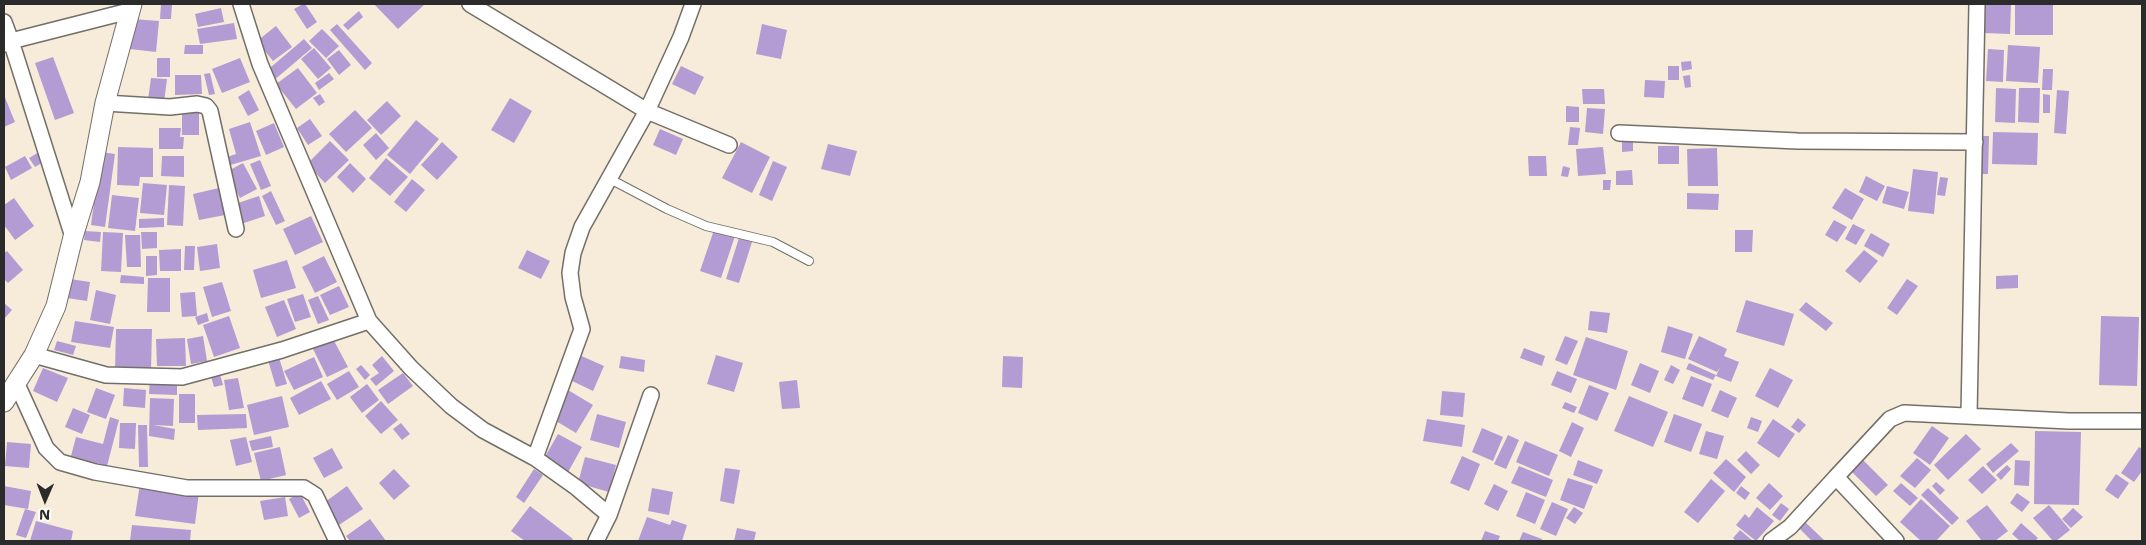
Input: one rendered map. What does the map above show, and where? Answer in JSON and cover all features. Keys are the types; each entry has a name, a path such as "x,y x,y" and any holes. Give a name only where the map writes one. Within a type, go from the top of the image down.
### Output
{"street":[{"path":"241,4 260,64 369,322 411,368 451,406 483,430 535,458 577,488 609,515"},
{"path":"470,4 647,111 729,145"},
{"path":"535,458 582,329 573,297 570,273 573,253 582,227 647,111 681,37 693,4"},
{"path":"1969,415 1977,4"},
{"path":"7,42 131,7"},
{"path":"4,402 34,355 56,306 73,237 90,182 105,103 131,7"},
{"path":"4,22 7,42 73,237"},
{"path":"105,103 170,107 197,104 206,106 210,110 236,230"},
{"path":"1619,133 1798,141 1975,142"},
{"path":"34,355 106,375 182,377 282,350 369,322"},
{"path":"16,382 46,448 60,462 95,472 187,488 304,488 315,496 337,541"},
{"path":"596,541 609,515 651,395"},
{"path":"1771,541 1790,528 1890,420 1904,413 2069,421 2142,421"},
{"path":"1836,477 1896,541"}],"lane":[{"path":"610,178 667,209 706,226 773,242 810,261"}],"building":[{"path":"161,4 172,4 171,19 160,19"},
{"path":"305,4 317,22 307,29 294,9"},
{"path":"374,4 425,4 398,29"},
{"path":"1984,4 2011,4 2010,34 1984,33"},
{"path":"2015,4 2053,4 2053,35 2015,35"},
{"path":"221,8 224,22 198,27 195,14"},
{"path":"359,11 363,17 348,30 343,25"},
{"path":"133,19 159,21 156,52 130,49"},
{"path":"234,23 237,39 200,44 197,29"},
{"path":"337,24 372,63 365,70 330,30"},
{"path":"762,24 787,30 781,59 756,54"},
{"path":"276,26 292,47 273,61 257,41"},
{"path":"322,29 339,46 326,58 309,41"},
{"path":"304,39 312,48 273,81 265,72"},
{"path":"185,45 203,45 203,54 184,54"},
{"path":"2008,45 2040,47 2038,83 2006,81"},
{"path":"314,48 331,68 318,79 301,59"},
{"path":"1988,49 2004,50 2003,82 1986,81"},
{"path":"339,50 351,65 339,75 327,59"},
{"path":"53,57 74,113 55,120 35,63"},
{"path":"157,58 170,58 170,77 157,77"},
{"path":"240,58 250,82 222,93 212,69"},
{"path":"1691,61 1692,69 1682,71 1681,62"},
{"path":"681,66 704,77 695,95 672,84"},
{"path":"1668,66 1679,66 1679,80 1668,80"},
{"path":"298,68 317,93 296,109 276,84"},
{"path":"2043,69 2053,69 2052,90 2042,90"},
{"path":"210,73 215,94 209,95 204,74"},
{"path":"329,73 334,79 319,90 315,83"},
{"path":"175,75 201,75 202,94 175,95"},
{"path":"1690,75 1691,87 1685,88 1683,76"},
{"path":"151,78 167,79 164,102 148,100"},
{"path":"1645,80 1665,81 1664,98 1644,97"},
{"path":"1996,88 2016,89 2015,123 1995,122"},
{"path":"2019,88 2040,88 2039,123 2018,122"},
{"path":"1582,89 1604,89 1605,104 1583,104"},
{"path":"249,90 259,110 248,116 238,97"},
{"path":"2057,90 2069,91 2066,134 2054,133"},
{"path":"320,94 325,102 319,106 313,98"},
{"path":"2043,94 2050,95 2050,113 2043,113"},
{"path":"4,95 15,122 4,127"},
{"path":"510,98 532,111 514,143 491,130"},
{"path":"387,101 401,116 381,135 367,120"},
{"path":"1566,106 1579,107 1579,122 1566,122"},
{"path":"1587,108 1605,109 1603,134 1585,132"},
{"path":"182,109 199,109 199,135 182,135"},
{"path":"355,110 372,128 346,152 329,134"},
{"path":"310,119 322,136 308,145 297,128"},
{"path":"416,120 439,139 410,174 387,155"},
{"path":"250,122 261,156 227,166 224,158 236,154 229,129"},
{"path":"274,123 284,147 266,155 256,131"},
{"path":"1570,127 1580,128 1578,145 1568,145"},
{"path":"159,128 181,128 180,137 184,137 183,149 159,149"},
{"path":"660,129 683,139 676,155 653,145"},
{"path":"1993,132 2038,133 2037,165 1992,164"},
{"path":"376,133 389,148 376,160 363,145"},
{"path":"1979,136 1989,136 1988,174 1978,174"},
{"path":"1622,139 1633,139 1633,151 1622,152"},
{"path":"330,141 349,160 325,183 307,164"},
{"path":"442,142 458,157 437,180 421,165"},
{"path":"741,142 770,157 752,193 722,178"},
{"path":"828,144 857,151 850,176 821,169"},
{"path":"1658,146 1679,146 1679,164 1658,164"},
{"path":"118,147 153,148 153,177 140,177 139,186 117,185"},
{"path":"1603,147 1606,174 1578,176 1576,149"},
{"path":"1717,148 1718,186 1688,186 1687,149"},
{"path":"39,152 45,161 35,167 29,158"},
{"path":"101,152 115,154 105,227 91,225"},
{"path":"25,156 32,168 11,180 5,167"},
{"path":"162,156 184,156 184,177 161,176"},
{"path":"1528,156 1546,156 1547,176 1529,176"},
{"path":"386,158 408,177 390,196 369,178"},
{"path":"260,160 271,186 261,190 250,164"},
{"path":"773,161 787,167 772,201 759,195"},
{"path":"243,163 257,189 240,198 226,172"},
{"path":"350,163 366,179 353,193 337,177"},
{"path":"1563,166 1570,168 1568,177 1561,176"},
{"path":"1913,169 1938,172 1934,214 1908,211"},
{"path":"1632,170 1633,185 1616,185 1616,171"},
{"path":"1866,176 1885,186 1877,201 1859,192"},
{"path":"1940,177 1948,178 1945,196 1937,195"},
{"path":"412,179 425,190 406,212 394,202"},
{"path":"1603,180 1611,180 1610,190 1603,190"},
{"path":"143,183 167,185 164,215 140,213"},
{"path":"169,185 185,186 183,226 167,225"},
{"path":"1887,186 1909,192 1904,209 1882,203"},
{"path":"219,188 225,215 199,220 193,194"},
{"path":"1845,188 1864,199 1852,220 1832,208"},
{"path":"271,191 285,221 276,225 262,196"},
{"path":"1687,193 1719,194 1718,210 1687,209"},
{"path":"112,195 139,198 135,231 108,228"},
{"path":"259,196 265,216 241,224 235,204"},
{"path":"14,198 34,226 15,240 4,225 4,205"},
{"path":"311,216 323,242 295,255 283,229"},
{"path":"164,218 164,227 139,228 139,219"},
{"path":"1834,220 1847,227 1837,242 1825,235"},
{"path":"1853,224 1865,230 1856,245 1845,239"},
{"path":"714,230 735,236 721,278 700,271"},
{"path":"1735,230 1753,230 1752,252 1735,252"},
{"path":"85,231 101,232 100,242 84,240"},
{"path":"103,232 123,233 121,272 101,271"},
{"path":"141,232 157,232 157,248 142,249"},
{"path":"1871,233 1890,244 1883,257 1864,246"},
{"path":"125,235 140,235 141,267 127,267"},
{"path":"739,238 752,242 739,283 726,279"},
{"path":"217,244 220,268 200,271 197,247"},
{"path":"185,246 195,246 194,270 184,270"},
{"path":"181,249 181,271 160,271 159,250"},
{"path":"527,250 550,261 541,279 518,268"},
{"path":"1864,250 1878,261 1860,283 1845,271"},
{"path":"7,251 23,270 8,283 4,279 4,253"},
{"path":"146,256 157,256 157,275 146,276"},
{"path":"324,256 337,282 315,293 302,267"},
{"path":"287,260 296,288 261,298 253,270"},
{"path":"121,275 144,277 144,284 120,283"},
{"path":"2018,275 2018,288 1996,289 1996,276"},
{"path":"148,278 170,278 170,312 147,312"},
{"path":"70,279 90,282 87,301 67,298"},
{"path":"1907,279 1918,286 1897,315 1887,308"},
{"path":"222,282 231,311 212,317 203,287"},
{"path":"339,286 349,307 330,315 320,295"},
{"path":"96,290 116,295 110,324 90,320"},
{"path":"195,292 197,316 182,317 180,293"},
{"path":"303,294 311,317 295,322 287,299"},
{"path":"318,296 329,320 318,324 308,300"},
{"path":"284,300 296,329 277,337 265,307"},
{"path":"1746,300 1794,314 1784,346 1736,332"},
{"path":"1806,302 1833,323 1826,331 1799,310"},
{"path":"4,303 12,310 4,319"},
{"path":"1590,311 1610,313 1607,333 1588,330"},
{"path":"207,313 209,321 198,325 195,317"},
{"path":"229,316 240,348 214,357 203,325"},
{"path":"2101,316 2139,317 2137,386 2099,385"},
{"path":"75,321 114,327 110,348 71,342"},
{"path":"1668,326 1693,334 1685,359 1661,352"},
{"path":"116,329 152,329 151,371 115,370"},
{"path":"203,336 207,361 191,364 187,339"},
{"path":"1565,336 1578,341 1567,365 1555,360"},
{"path":"1699,336 1727,349 1724,356 1739,362 1731,382 1716,376 1720,367 1717,372 1688,359"},
{"path":"332,337 348,367 327,377 312,347"},
{"path":"1586,337 1628,351 1616,390 1573,375"},
{"path":"185,338 186,366 157,366 156,339"},
{"path":"57,341 76,346 73,355 54,350"},
{"path":"1524,348 1545,356 1542,366 1520,358"},
{"path":"278,354 287,384 276,387 267,357"},
{"path":"577,354 604,366 593,391 566,378"},
{"path":"716,355 743,363 734,392 707,384"},
{"path":"382,356 394,371 376,386 370,379 379,373 372,365"},
{"path":"621,356 645,360 644,372 619,368"},
{"path":"1003,356 1023,357 1022,388 1002,387"},
{"path":"314,357 323,377 294,390 284,371"},
{"path":"1640,363 1659,371 1650,393 1631,385"},
{"path":"1689,363 1716,375 1713,380 1686,369"},
{"path":"361,365 370,375 365,380 356,369"},
{"path":"1671,365 1680,370 1673,384 1664,380"},
{"path":"43,368 68,378 57,402 33,391"},
{"path":"1770,368 1793,380 1778,408 1755,396"},
{"path":"219,371 223,385 214,387 210,373"},
{"path":"349,371 359,387 337,400 327,384"},
{"path":"1557,371 1577,379 1571,393 1551,385"},
{"path":"403,373 413,386 388,404 378,390"},
{"path":"1691,376 1712,384 1703,407 1682,399"},
{"path":"150,378 177,380 177,395 149,394"},
{"path":"238,378 244,408 229,410 224,380"},
{"path":"797,380 800,408 782,409 779,382"},
{"path":"321,381 331,399 299,415 290,398"},
{"path":"367,384 379,400 362,413 350,397"},
{"path":"1589,385 1609,393 1597,421 1578,413"},
{"path":"96,388 115,395 106,419 87,412"},
{"path":"124,388 146,390 145,408 123,406"},
{"path":"568,390 593,405 576,433 551,418"},
{"path":"1720,390 1737,398 1728,418 1711,411"},
{"path":"1442,391 1465,393 1463,417 1440,415"},
{"path":"179,394 195,394 195,423 179,423"},
{"path":"282,396 289,427 254,435 247,405"},
{"path":"1629,396 1668,412 1653,447 1614,431"},
{"path":"150,398 174,399 173,426 153,425 175,429 174,440 149,436"},
{"path":"381,401 398,420 381,434 365,416"},
{"path":"1565,402 1577,407 1574,413 1562,408"},
{"path":"73,408 90,415 82,434 65,427"},
{"path":"246,414 247,428 198,430 197,415"},
{"path":"597,414 626,422 619,448 590,440"},
{"path":"1674,414 1702,424 1691,452 1664,442"},
{"path":"110,417 119,420 107,466 71,456 76,437 103,444"},
{"path":"1751,417 1762,421 1758,432 1747,428"},
{"path":"1798,418 1806,425 1799,433 1791,427"},
{"path":"1427,419 1465,425 1462,447 1423,441"},
{"path":"1773,419 1795,434 1779,458 1757,443"},
{"path":"1572,422 1584,428 1571,457 1559,451"},
{"path":"120,423 136,423 135,449 119,448"},
{"path":"401,423 410,434 402,440 393,429"},
{"path":"138,425 147,425 148,467 139,467"},
{"path":"1932,426 1949,438 1930,465 1913,453"},
{"path":"1482,428 1503,437 1493,461 1472,452"},
{"path":"1706,431 1724,436 1717,459 1699,454"},
{"path":"2035,431 2081,432 2079,505 2034,504"},
{"path":"558,434 582,447 566,476 542,462"},
{"path":"1966,434 1981,449 1948,480 1934,465"},
{"path":"1508,435 1519,440 1506,469 1494,464"},
{"path":"271,436 273,447 252,451 249,441"},
{"path":"246,437 252,462 236,466 230,440"},
{"path":"1525,441 1558,455 1549,476 1516,462"},
{"path":"7,442 31,444 29,468 5,466"},
{"path":"2011,443 2019,451 1993,473 1986,464"},
{"path":"280,447 286,475 261,481 254,453"},
{"path":"2139,447 2142,449 2142,471 2134,482 2121,473"},
{"path":"332,448 343,468 324,478 313,458"},
{"path":"1746,451 1760,465 1751,474 1737,460"},
{"path":"1462,456 1480,464 1469,491 1450,483"},
{"path":"585,457 616,465 609,492 578,483"},
{"path":"1917,458 1931,470 1915,488 1900,476"},
{"path":"1726,459 1746,477 1734,492 1713,473"},
{"path":"1862,459 1888,485 1876,496 1850,470"},
{"path":"1578,460 1603,470 1597,484 1573,475"},
{"path":"2015,460 2030,461 2029,486 2014,485"},
{"path":"2007,465 2011,469 2001,480 1996,475"},
{"path":"1519,466 1553,480 1546,497 1511,483"},
{"path":"1983,466 1997,480 1982,494 1968,480"},
{"path":"725,468 740,470 734,504 720,501"},
{"path":"394,469 410,486 394,500 379,483"},
{"path":"534,469 543,475 524,503 516,497"},
{"path":"2116,474 2129,483 2118,499 2105,490"},
{"path":"1568,478 1593,486 1584,509 1560,500"},
{"path":"1711,479 1725,491 1698,523 1684,512"},
{"path":"1936,482 1945,490 1940,495 1932,486"},
{"path":"1769,483 1783,496 1770,510 1756,498"},
{"path":"1901,483 1918,498 1910,506 1893,491"},
{"path":"140,484 199,492 195,524 135,516"},
{"path":"1494,484 1508,491 1498,511 1484,504"},
{"path":"4,486 31,491 28,509 4,505"},
{"path":"347,486 363,509 336,527 321,505"},
{"path":"1741,486 1750,493 1745,500 1736,493"},
{"path":"652,488 673,492 669,515 648,511"},
{"path":"1928,488 1959,518 1952,525 1921,495"},
{"path":"1526,492 1545,500 1535,524 1516,516"},
{"path":"300,493 310,512 299,518 289,499"},
{"path":"2017,493 2030,502 2022,512 2010,503"},
{"path":"285,497 288,516 264,520 260,501"},
{"path":"1921,499 1950,526 1936,541 1921,541 1900,522"},
{"path":"1552,502 1568,509 1556,536 1540,529"},
{"path":"1781,503 1789,509 1780,521 1772,515"},
{"path":"1987,505 2008,531 1995,541 1982,541 1966,521"},
{"path":"2049,505 2070,530 2056,541 2053,541 2033,518"},
{"path":"530,506 573,539 571,541 525,541 511,531"},
{"path":"1574,507 1583,513 1575,524 1566,518"},
{"path":"1757,507 1774,521 1756,541 1736,525 1745,514 1749,518"},
{"path":"2073,508 2083,517 2071,528 2062,519"},
{"path":"25,509 36,512 26,538 16,535"},
{"path":"647,517 670,525 672,520 687,525 682,541 638,541"},
{"path":"370,519 386,541 350,541 346,536"},
{"path":"36,521 73,531 71,541 30,541"},
{"path":"1804,521 1824,540 1812,541 1798,527"},
{"path":"2021,523 2038,538 2035,541 2020,541 2012,534"},
{"path":"132,525 191,530 190,541 130,541"},
{"path":"737,528 756,532 754,541 734,541"},
{"path":"1740,530 1753,541 1736,541 1733,538"},
{"path":"1485,531 1500,536 1498,541 1481,541"},
{"path":"1523,532 1542,539 1542,541 1519,541"}]}
